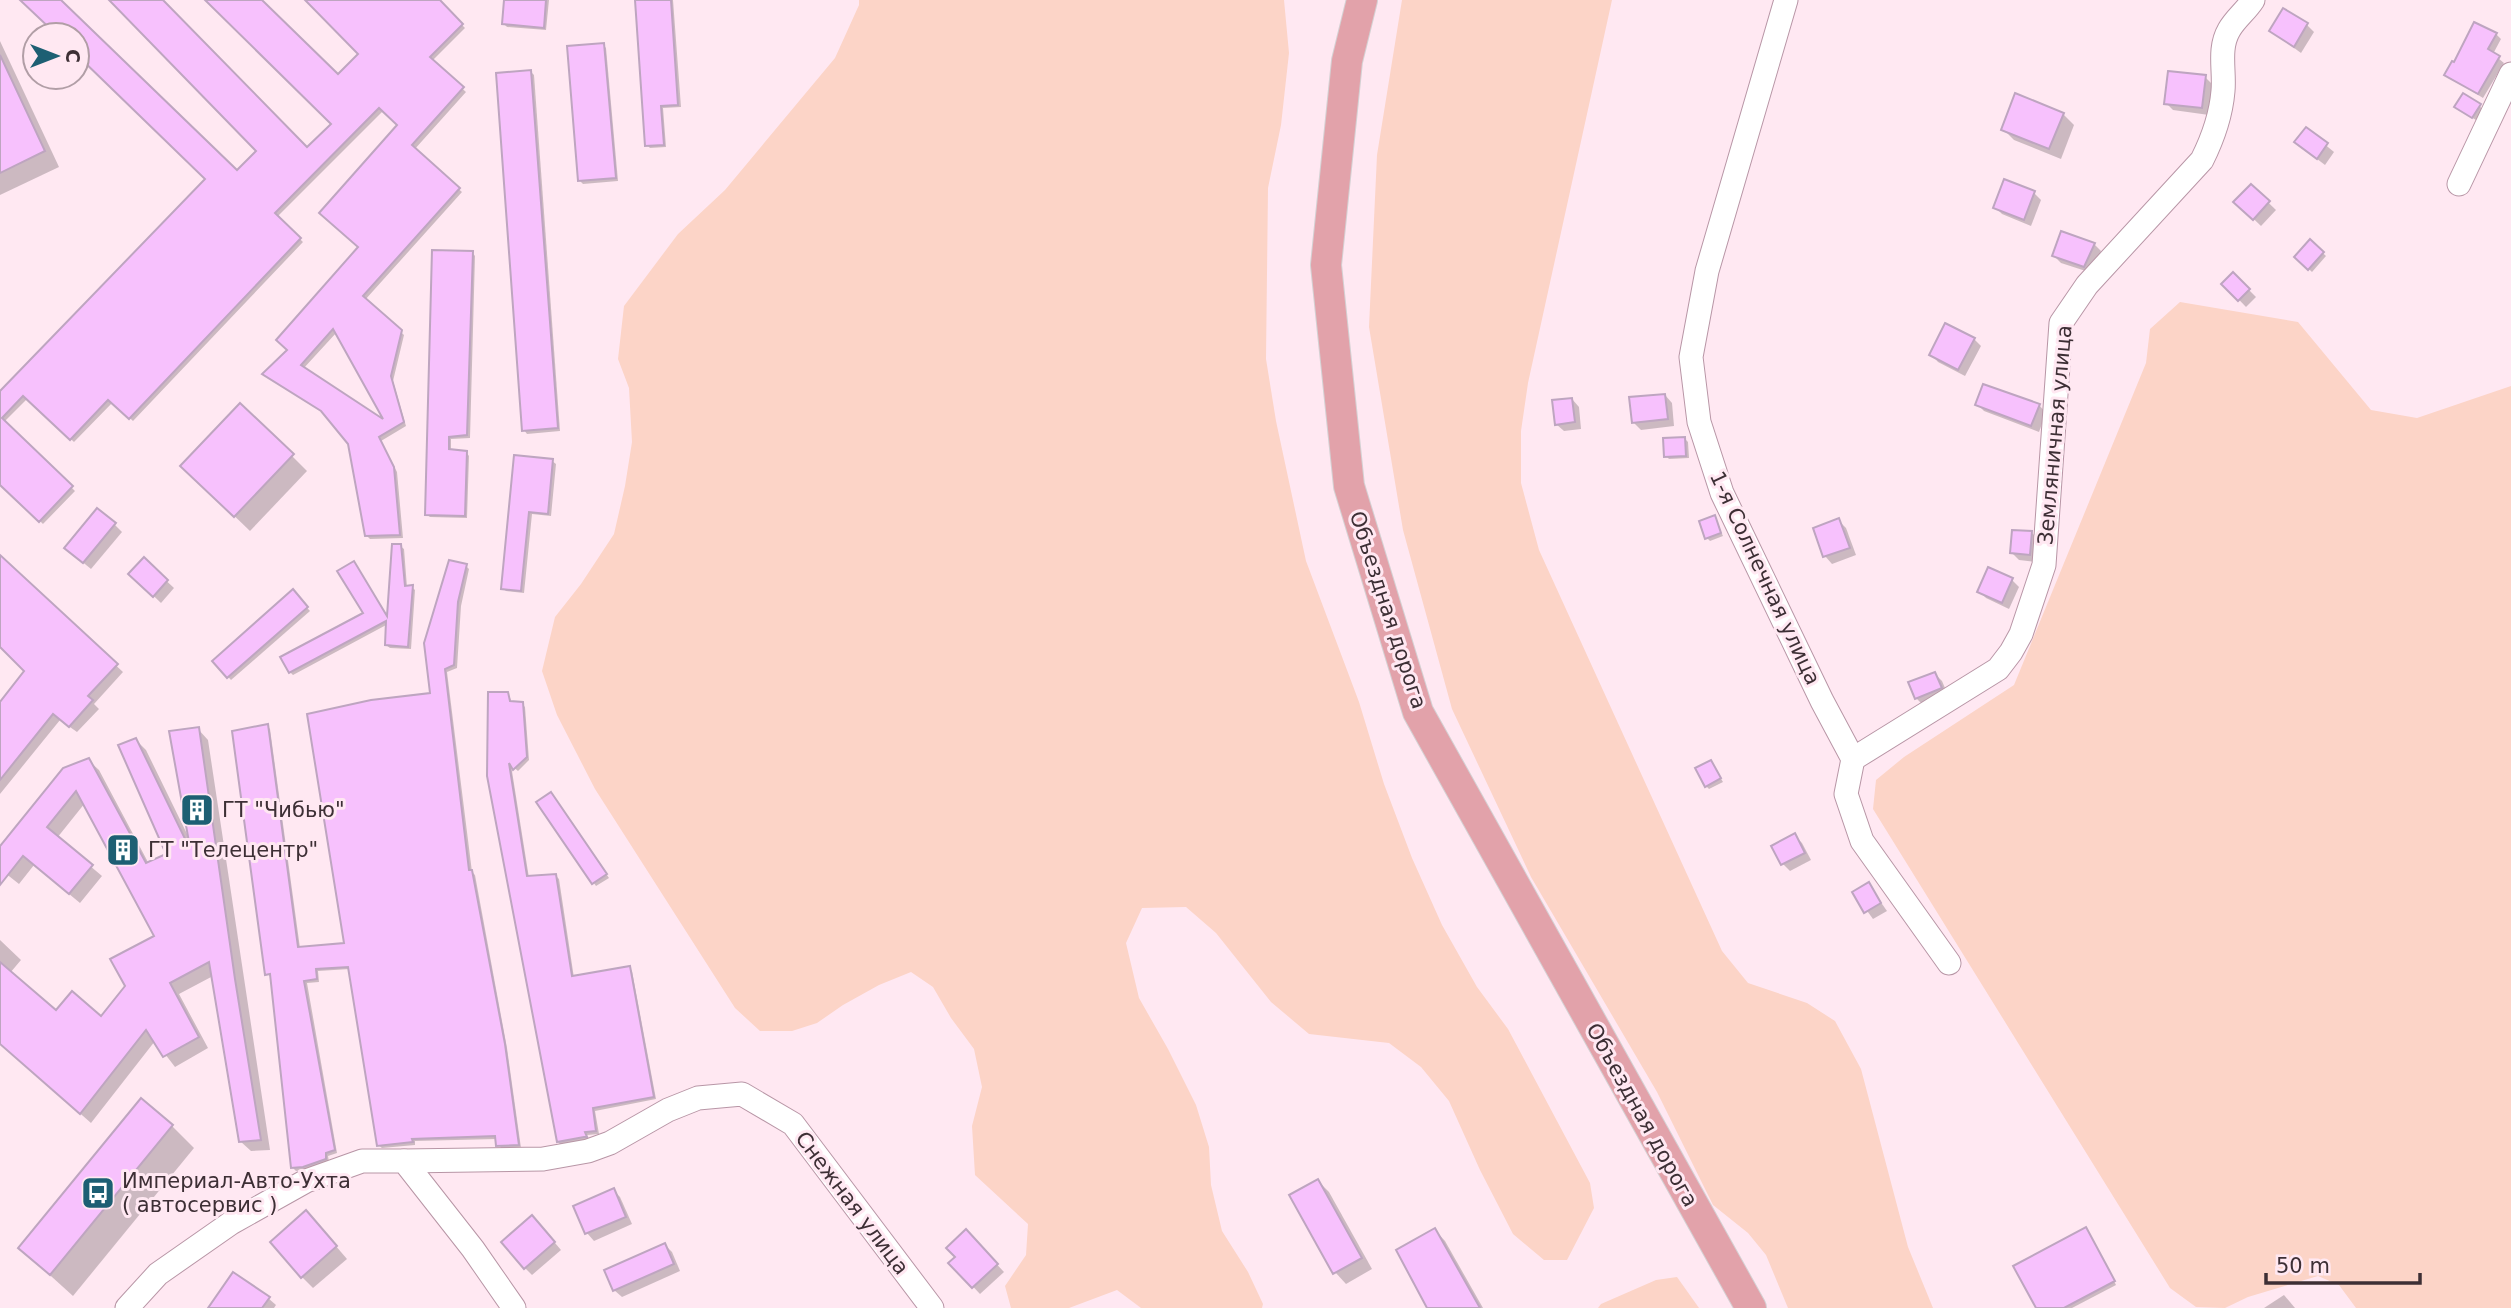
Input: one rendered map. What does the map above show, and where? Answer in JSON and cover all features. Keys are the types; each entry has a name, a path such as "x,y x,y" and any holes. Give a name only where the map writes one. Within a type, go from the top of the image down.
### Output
{"main road":[{"name":"Объездная дорога","path":"1362,0 1347,61 1326,265 1349,486 1419,712 1751,1308"}],"street":[{"name":"1-я Солнечная улица","path":"1786,0 1707,271 1691,357 1699,422 1722,493 1822,701 1853,759"},
{"name":"Земляничная улица","path":"1853,759 1998,669 2021,634 2044,565 2061,323 2087,285 2202,160 2220,111 2223,48 2229,30 2253,0"},
{"path":"2459,184 2511,74"},
{"path":"1853,759 1846,794 1862,841 1949,963"},
{"name":"Снежная улица","path":"127,1308 158,1274 231,1223 306,1181 362,1161 543,1158 588,1151 610,1143 668,1110 698,1098 741,1094 793,1124 932,1308"},
{"path":"404,1161 514,1308"}],"shaded area":[{"path":"859,0 1284,0 1289,53 1281,125 1268,188 1266,359 1276,421 1306,561 1359,702 1384,784 1412,858 1442,925 1477,987 1508,1029 1590,1183 1594,1208 1567,1260 1544,1260 1513,1234 1449,1101 1421,1067 1389,1043 1309,1034 1271,1002 1216,933 1186,907 1142,908 1126,943 1139,998 1196,1105 1209,1147 1211,1185 1222,1231 1248,1272 1263,1304 1262,1308 1141,1308 1117,1290 1069,1308 1011,1308 1005,1286 1026,1255 1028,1224 975,1175 972,1126 982,1087 974,1049 933,987 911,972 879,985 817,1023 792,1031 760,1031 735,1008 595,789 557,715 542,671 555,617 614,534 625,486 632,442 629,388 618,359 624,306 678,234 725,190 835,58"},
{"path":"1402,0 1612,0 1528,383 1521,431 1521,483 1539,550 1722,951 1748,983 1807,1003 1835,1021 1861,1069 1908,1247 1933,1308 1788,1308 1766,1255 1748,1233 1713,1205 1657,1092 1531,877 1452,709 1403,530 1369,327 1377,155"},
{"path":"2180,302 2298,322 2371,410 2417,418 2511,386 2511,1308 2356,1308 2339,1285 2318,1276 2248,1297 2225,1308 2196,1307 2170,1288 1873,809 1876,780 1904,757 2014,685 2146,363 2150,329"},
{"path":"1677,1277 1699,1308 1598,1308 1601,1304 1656,1280"}],"building":[{"path":"20,0 61,0 83,21 42,21"},
{"path":"109,0 163,0 307,147 331,124 205,0 262,0 338,74 358,54 305,0 440,0 463,24 430,57 464,87 412,145 460,188 363,296 402,330 391,376 404,422 379,437 394,467 400,535 365,536 348,444 321,411 262,374 287,350 276,340 358,247 319,213 397,125 379,108 275,213 301,238 129,419 108,400 70,440 23,396 2,418 73,486 39,522 0,485 0,391 205,179 91,69 91,29 237,170 256,151","holes":["333,329 383,419 301,365"]},
{"path":"504,0 546,0 544,28 502,24"},
{"path":"635,0 671,0 678,105 661,106 664,145 645,146"},
{"path":"2283,8 2308,23 2294,47 2269,31"},
{"path":"2474,22 2497,33 2488,49 2500,56 2478,94 2444,75 2452,61 2454,62"},
{"path":"604,43 616,178 578,181 567,46"},
{"path":"0,55 45,151 0,173"},
{"path":"531,70 558,428 522,431 496,73"},
{"path":"2168,71 2206,75 2202,108 2164,104"},
{"path":"2015,93 2064,113 2049,149 2001,130"},
{"path":"2463,93 2481,104 2472,118 2454,107"},
{"path":"2306,127 2328,143 2317,159 2294,142"},
{"path":"2004,179 2035,191 2024,220 1993,208"},
{"path":"2251,184 2270,201 2253,220 2233,202"},
{"path":"2061,231 2095,243 2084,267 2052,256"},
{"path":"2310,239 2324,252 2308,270 2294,257"},
{"path":"432,250 473,251 467,435 449,437 449,449 467,451 465,516 425,515"},
{"path":"2233,272 2250,289 2238,301 2221,284"},
{"path":"1945,323 1975,338 1958,370 1929,355"},
{"path":"1983,384 2040,404 2031,426 1975,405"},
{"path":"1665,394 1668,419 1632,423 1629,397"},
{"path":"1572,398 1575,422 1555,425 1552,400"},
{"path":"240,403 294,454 234,517 180,466"},
{"path":"1685,437 1686,456 1664,457 1663,438"},
{"path":"514,455 553,459 548,514 529,512 521,591 501,589"},
{"path":"97,508 116,523 83,563 64,548"},
{"path":"1715,515 1721,533 1705,539 1699,521"},
{"path":"1839,518 1850,548 1823,557 1813,528"},
{"path":"2012,530 2032,531 2030,555 2010,553"},
{"path":"392,544 401,544 405,586 413,585 408,647 385,645 386,621 289,673 280,657 363,613 337,571 354,561 387,616"},
{"path":"0,555 118,664 88,696 93,700 69,727 53,714 0,780 0,702 24,671 0,647"},
{"path":"144,557 168,580 153,597 128,574"},
{"path":"449,560 467,564 458,602 454,665 445,669 469,870 472,870 505,1044 519,1145 496,1146 495,1136 412,1139 413,1142 377,1146 348,967 316,969 317,979 304,981 335,1150 326,1153 326,1159 291,1168 270,974 265,975 232,731 268,724 298,947 344,943 307,714 371,700 430,693 424,643"},
{"path":"1988,567 2013,578 2002,603 1977,592"},
{"path":"293,589 308,607 227,678 212,661"},
{"path":"1935,672 1942,688 1915,699 1908,682"},
{"path":"488,692 508,692 510,701 523,702 527,757 513,770 509,763 527,876 556,874 572,976 630,966 654,1097 593,1108 596,1131 585,1132 587,1137 557,1142 487,776"},
{"path":"199,727 261,1140 239,1142 209,962 170,983 199,1037 163,1057 146,1030 80,1114 0,1044 0,962 56,1010 72,991 101,1016 125,986 110,959 154,936 76,791 47,827 93,865 69,894 23,856 0,885 0,846 63,768 89,758 146,863 166,854 118,745 136,738 187,843 189,842 169,731"},
{"path":"1711,760 1721,778 1705,787 1695,768"},
{"path":"551,792 607,874 592,884 536,802"},
{"path":"1795,833 1805,853 1781,865 1771,846"},
{"path":"1869,882 1881,903 1864,913 1852,892"},
{"path":"141,1098 173,1125 50,1275 18,1248"},
{"path":"1318,1179 1362,1258 1333,1274 1289,1195"},
{"path":"614,1188 626,1217 585,1234 573,1206"},
{"path":"306,1210 337,1246 301,1278 270,1242"},
{"path":"532,1215 555,1242 524,1269 501,1242"},
{"path":"2086,1227 2115,1281 2064,1308 2036,1308 2013,1266"},
{"path":"1435,1228 1480,1308 1427,1308 1396,1250"},
{"path":"966,1229 998,1264 972,1288 948,1263 955,1257 946,1248"},
{"path":"665,1243 674,1264 613,1291 604,1270"},
{"path":"233,1272 270,1297 262,1308 208,1308"}],"place":[{"name":"ГТ \"Чибью\"","path":"197,810"},
{"name":"ГТ \"Телецентр\"","path":"123,850"},
{"name":"Империал-Авто-Ухта ( автосервис )","path":"98,1193"}]}
